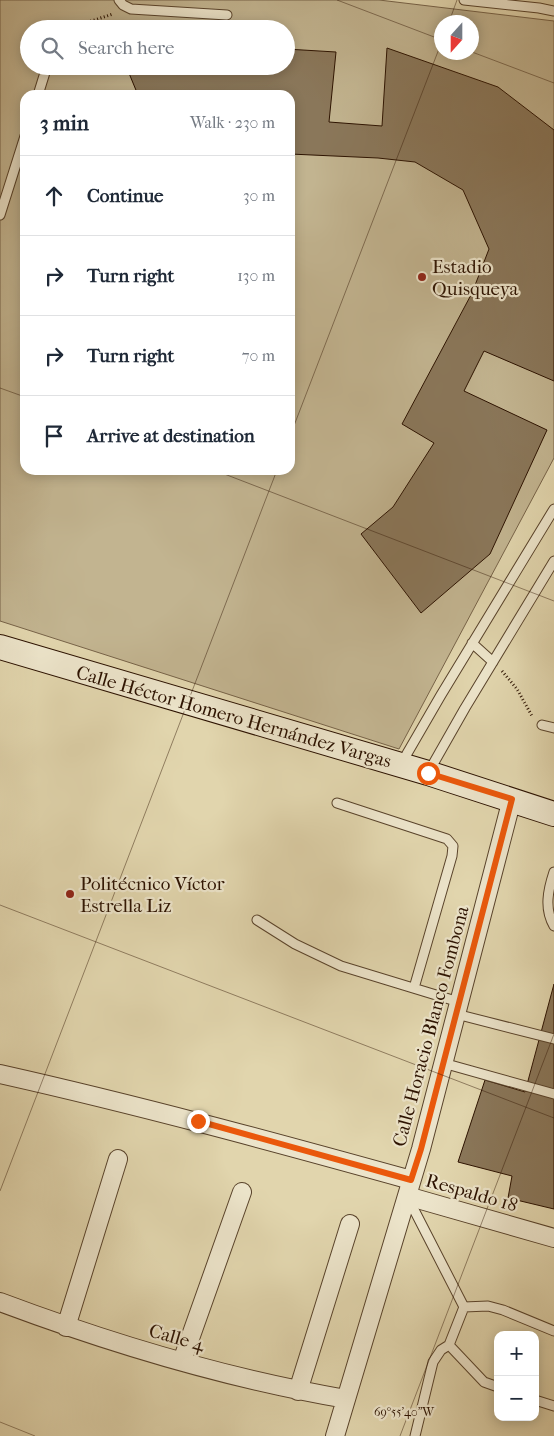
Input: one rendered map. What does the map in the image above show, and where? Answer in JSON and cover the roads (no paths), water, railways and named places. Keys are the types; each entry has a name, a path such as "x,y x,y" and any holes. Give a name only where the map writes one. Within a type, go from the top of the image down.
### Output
{"street":[{"name":"Calle Héctor Homero Hernández Vargas","path":"0,647 428,773 554,814"},
{"name":"Calle Horacio Blanco Fombona","path":"335,1436 409,1188 512,799"},
{"name":"Respaldo 18","path":"0,1074 189,1119 409,1188 554,1238"},
{"path":"66,1327 118,1159"},
{"path":"182,1361 242,1192"},
{"path":"298,1391 350,1224"},
{"name":"Calle 4","path":"0,1302 66,1327 182,1361 298,1391 346,1399"}],"lane":[{"path":"464,0 554,11"},
{"path":"121,2 131,9 227,15"},
{"path":"40,90 44,75"},
{"path":"0,216 20,152"},
{"path":"401,765 472,643 554,509"},
{"path":"428,773 554,561"},
{"path":"472,643 493,662"},
{"path":"542,725 554,728"},
{"path":"337,803 447,839 453,846 452,856 414,988"},
{"path":"554,872 549,888 548,916 554,926"},
{"path":"257,920 295,944 341,966 414,988 457,1008 554,1039"},
{"path":"443,1063 554,1094"},
{"path":"409,1188 464,1308 448,1345 441,1350 434,1362 415,1436"},
{"path":"464,1308 488,1306 554,1331"},
{"path":"448,1345 484,1382 494,1386"},
{"path":"539,1401 554,1406"}],"place":[{"name":"Estadio Quisqueya","path":"422,277"},
{"name":"Politécnico Víctor Estrella Liz","path":"70,894"}]}
